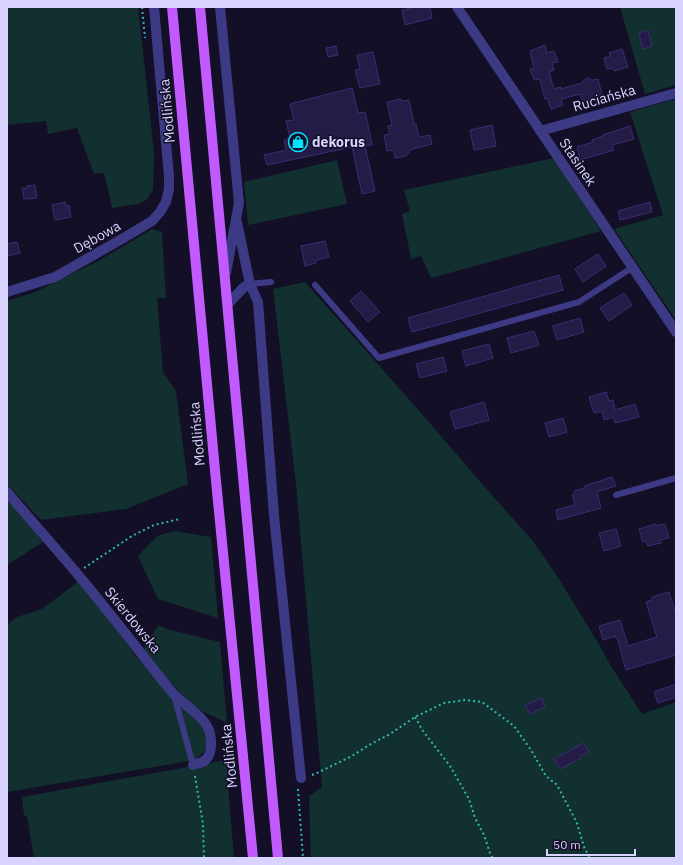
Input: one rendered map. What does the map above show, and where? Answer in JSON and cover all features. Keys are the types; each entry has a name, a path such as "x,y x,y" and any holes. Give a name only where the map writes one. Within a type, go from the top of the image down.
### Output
{"main road":[{"name":"Modlińska","path":"172,7 253,858"},
{"path":"200,7 278,858"}],"street":[{"name":"Modlińska","path":"154,7 169,176"},
{"path":"220,7 239,203 225,275"},
{"name":"Stasinek","path":"457,7 676,332"},
{"name":"Ruciańska","path":"540,131 676,92"},
{"name":"Dębowa","path":"7,292 55,277 152,221 166,202 169,189 169,176"},
{"path":"236,218 250,284 258,302 274,516 301,778"},
{"path":"228,304 250,284"},
{"name":"Skierdowska","path":"7,492 74,570 173,693 204,722 209,730 212,746 208,757 204,761 193,765"}],"lane":[{"path":"315,285 379,358 579,302 632,267"},
{"path":"250,284 271,282"},
{"path":"616,495 676,478"},
{"path":"173,693 193,765"}],"path":[{"path":"142,7 145,39"},
{"path":"74,570 81,570 132,536 154,525 180,519"},
{"path":"303,858 297,784 301,778 317,773 352,756 390,734 415,717 444,703 465,700 482,702 514,726 531,750 546,776 557,785 577,823 584,846 590,858"},
{"path":"415,717 423,731 450,766 470,799 475,818 484,835 493,858"},
{"path":"193,765 203,824 204,858"}],"green space":[{"path":"7,7 138,7 154,152 153,190 146,200 139,204 112,208 104,173 94,174 77,128 48,134 46,121 7,125"},
{"path":"620,7 676,7 676,85 645,94"},
{"path":"676,99 676,320 614,229 663,215 630,112"},
{"path":"554,158 601,231 431,278 421,256 411,259 402,214 410,211 404,190"},
{"path":"337,160 347,204 248,225 244,182"},
{"path":"152,229 162,232 166,298 157,298 163,372 176,391 188,484 126,509 41,520 7,484 7,301 33,293 100,260"},
{"path":"305,282 532,540 559,579 609,663 642,714 676,702 676,858 311,858 309,796 322,787 296,484 273,289"},
{"path":"7,497 43,542 7,565"},
{"path":"174,531 211,537 218,618 158,599 138,556 157,536"},
{"path":"79,581 136,656 181,706 199,723 206,732 208,742 204,752 195,760 7,792 7,625 17,617 42,609"},
{"path":"158,625 170,630 220,642 227,723 200,710 181,694 143,650"},
{"path":"226,760 234,858 34,858 27,816 24,816 22,797"}],"building":[{"path":"415,7 430,7 432,18 405,25 402,10"},
{"path":"648,30 652,46 643,49 639,33"},
{"path":"545,45 547,53 554,51 558,62 552,63 554,70 549,72 554,89 561,87 561,89 582,83 584,80 589,78 592,80 598,79 602,95 583,102 580,94 561,99 563,105 551,109 547,98 545,99 540,79 534,80 530,69 534,68 530,51"},
{"path":"336,46 338,55 328,57 326,48"},
{"path":"622,49 628,67 614,71 613,68 607,69 604,58 610,56 609,53"},
{"path":"373,52 380,84 360,88 355,70 360,69 357,55"},
{"path":"352,88 358,113 365,112 370,134 372,145 365,146 375,191 362,194 352,147 267,165 264,155 286,150 284,140 290,138 286,121 294,120 290,104"},
{"path":"401,99 402,101 409,100 414,125 416,124 419,137 430,135 432,144 412,149 406,156 395,158 394,150 387,151 384,135 390,134 388,126 392,125 387,102"},
{"path":"492,125 496,146 474,150 470,130"},
{"path":"630,126 634,139 612,145 614,150 580,160 577,147 593,142 592,140 603,135"},
{"path":"35,185 37,198 24,199 22,188"},
{"path":"65,202 66,206 69,205 71,217 55,220 52,205"},
{"path":"650,202 652,212 620,220 618,211"},
{"path":"325,241 329,257 316,260 316,263 305,266 301,246"},
{"path":"17,242 20,253 7,256 7,244"},
{"path":"598,254 606,266 583,282 575,269"},
{"path":"559,275 563,290 412,332 408,318"},
{"path":"361,291 380,312 368,322 350,301"},
{"path":"624,293 632,305 609,321 600,308"},
{"path":"580,318 584,332 557,340 553,326"},
{"path":"534,331 539,345 511,353 507,338"},
{"path":"489,344 493,358 466,366 462,351"},
{"path":"443,357 447,371 420,378 416,364"},
{"path":"606,392 609,401 613,400 615,410 635,404 639,417 615,423 613,417 604,420 602,411 594,413 589,397"},
{"path":"484,402 489,420 455,429 450,412"},
{"path":"563,418 567,432 549,437 545,423"},
{"path":"612,477 616,486 597,492 601,508 558,520 556,510 575,505 572,495 575,494 574,491 585,488 584,486"},
{"path":"656,524 656,526 665,524 669,538 660,540 661,543 648,546 646,541 643,542 639,529"},
{"path":"616,529 621,546 604,551 599,533"},
{"path":"669,592 676,614 676,655 626,670 617,637 616,638 615,636 603,640 599,626 620,620 628,646 657,637 646,602 652,600 652,597"},
{"path":"676,684 676,697 658,703 654,692"},
{"path":"541,698 545,707 530,714 525,705"},
{"path":"584,743 589,752 560,769 554,759"}],"place":[{"name":"dekorus","path":"298,142"}]}
